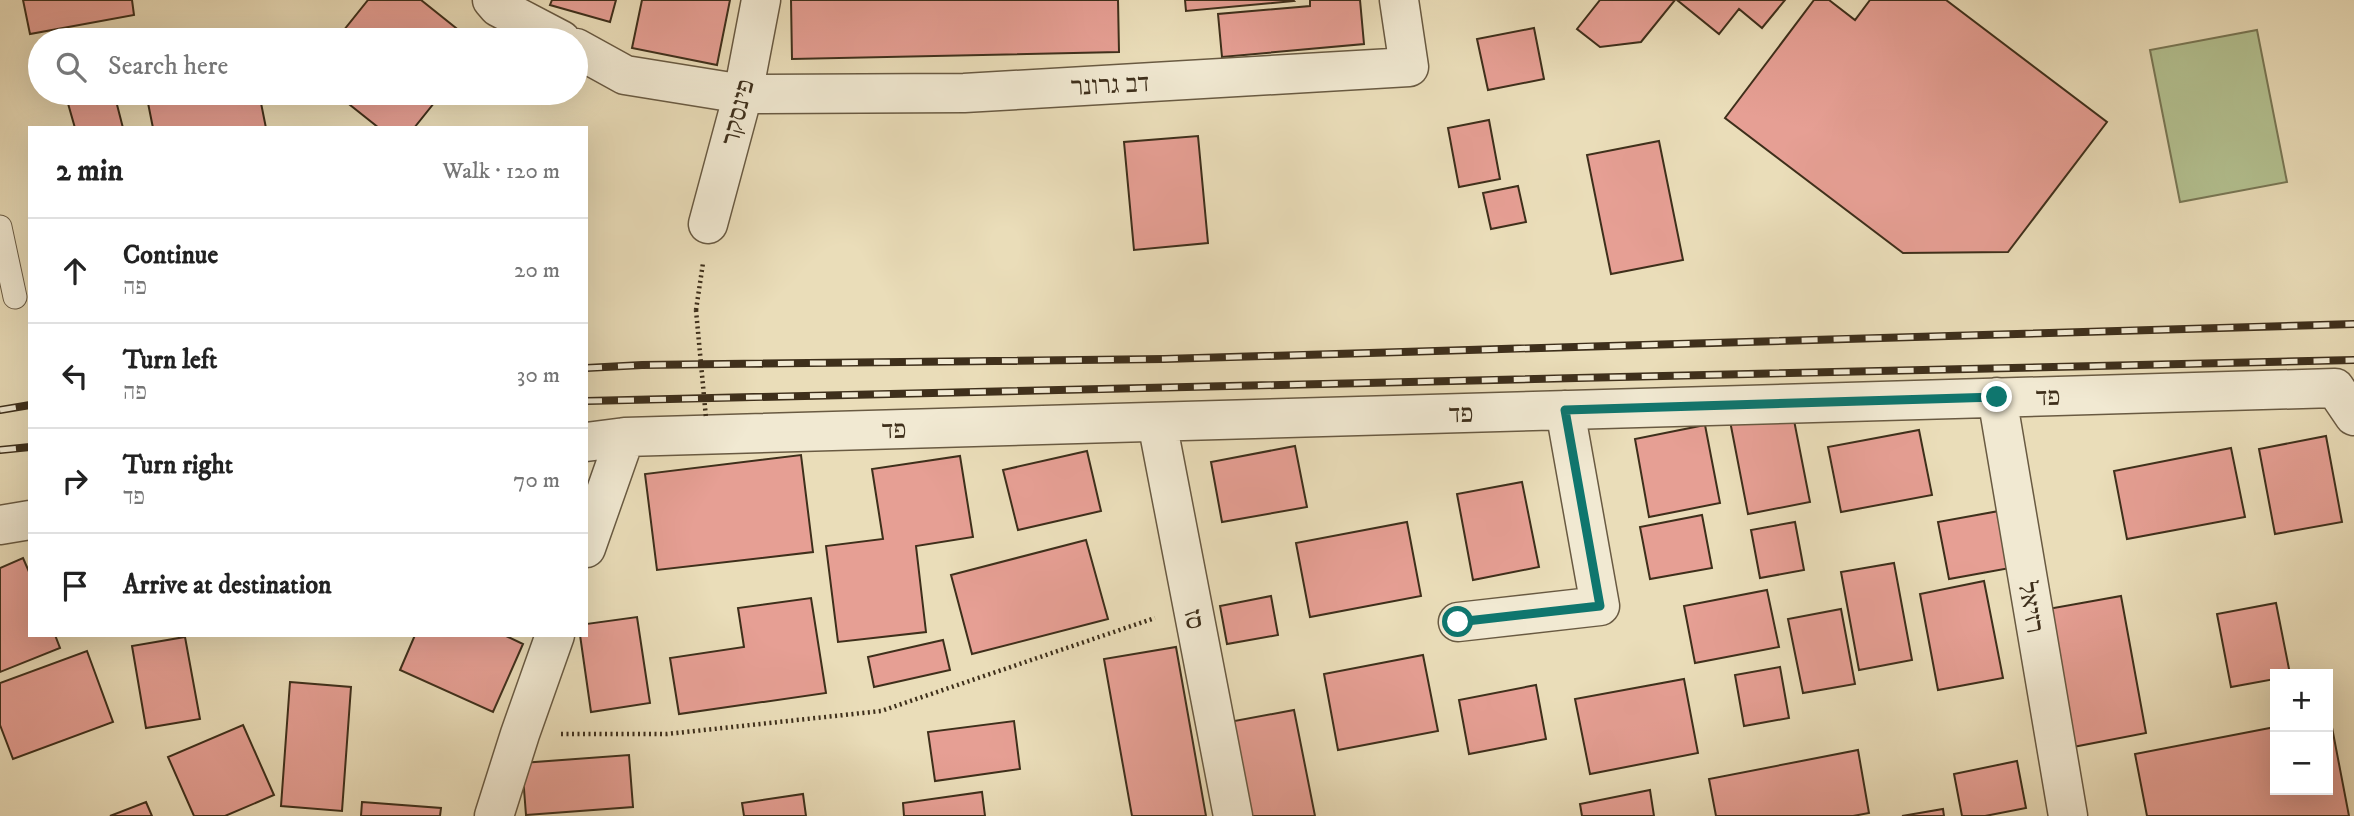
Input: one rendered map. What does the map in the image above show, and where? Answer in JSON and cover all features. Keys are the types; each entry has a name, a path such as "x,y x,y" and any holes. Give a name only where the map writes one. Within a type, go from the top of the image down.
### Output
{"street":[{"path":"492,0 498,7 538,28"},
{"name":"פינסקר","path":"708,224 743,94 761,0"},
{"name":"דב גרונר","path":"743,94 964,93 1409,67 1399,0"},
{"path":"588,55 625,75 743,94"},
{"name":"פד","path":"588,442 625,437 1997,397 2345,402"},
{"name":"רזיאל","path":"1997,397 2068,816"},
{"path":"1458,622 1600,606 1565,410"},
{"name":"סז","path":"1157,422 1233,816"},
{"path":"588,542 625,437"},
{"path":"0,525 28,520"},
{"path":"495,816 554,637"}],"lane":[{"path":"0,227 15,297"}],"path":[{"path":"706,418 696,310 708,224"},
{"path":"520,734 667,734 881,711 1192,605"}],"green space":[{"path":"2257,30 2287,182 2180,202 2150,50"}],"building":[{"path":"23,0 132,0 134,15 63,28 29,28"},
{"path":"368,0 421,0 456,28 346,28"},
{"path":"552,0 616,0 610,22 550,5"},
{"path":"642,0 730,0 717,65 632,48"},
{"path":"791,0 1118,0 1119,52 792,59"},
{"path":"1185,0 1293,0 1294,1 1186,11"},
{"path":"1310,0 1360,0 1364,44 1222,57 1218,14 1310,6"},
{"path":"1600,0 1675,0 1641,42 1600,47 1577,29"},
{"path":"1677,0 1785,0 1762,28 1739,9 1719,34"},
{"path":"1814,0 1829,0 1855,20 1870,0 1946,0 2107,122 2008,252 1903,253 1725,118"},
{"path":"1534,28 1544,79 1488,90 1477,39"},
{"path":"68,105 117,105 122,126 74,126"},
{"path":"148,105 261,105 266,126 153,126"},
{"path":"350,105 432,105 416,126 376,126"},
{"path":"1489,120 1500,179 1459,187 1448,128"},
{"path":"1198,136 1208,243 1134,250 1124,142"},
{"path":"1659,141 1683,260 1611,274 1587,155"},
{"path":"1518,186 1526,222 1491,229 1483,193"},
{"path":"1792,410 1810,502 1748,514 1730,421"},
{"path":"1705,425 1720,503 1649,517 1635,439"},
{"path":"1919,430 1932,495 1841,512 1828,447"},
{"path":"2326,436 2342,522 2275,534 2259,449"},
{"path":"1295,446 1307,507 1222,522 1211,462"},
{"path":"2231,448 2245,517 2127,539 2114,471"},
{"path":"1087,451 1101,511 1018,530 1003,470"},
{"path":"801,455 813,552 657,570 645,474"},
{"path":"960,456 973,537 916,546 926,632 838,642 826,546 883,539 872,469"},
{"path":"1522,482 1539,567 1473,580 1457,494"},
{"path":"1999,511 2010,568 1949,579 1938,522"},
{"path":"1702,515 1712,568 1650,579 1640,527"},
{"path":"1407,522 1421,596 1310,617 1296,543"},
{"path":"1795,522 1804,570 1760,578 1751,530"},
{"path":"1086,540 1108,619 972,654 951,575"},
{"path":"23,558 28,569 28,637 56,637 60,648 0,672 0,568"},
{"path":"1894,563 1912,660 1859,670 1841,572"},
{"path":"1984,581 2003,678 1938,690 1920,594"},
{"path":"1767,590 1779,647 1695,663 1684,606"},
{"path":"1271,596 1278,635 1227,644 1220,606"},
{"path":"2121,596 2146,733 2073,747 2048,609"},
{"path":"811,598 826,693 679,714 670,658 744,647 738,608"},
{"path":"2276,603 2289,669 2270,669 2270,680 2231,687 2217,614"},
{"path":"1841,609 1855,684 1803,693 1788,619"},
{"path":"637,617 650,703 591,712 580,637 588,637 588,624"},
{"path":"185,637 200,719 146,728 132,646"},
{"path":"414,637 508,637 523,644 493,712 400,670"},
{"path":"943,640 950,670 874,687 868,657"},
{"path":"1176,647 1206,816 1132,816 1104,659"},
{"path":"87,651 113,722 13,759 0,725 0,683"},
{"path":"1423,655 1438,731 1338,750 1324,674"},
{"path":"1780,667 1789,718 1744,726 1735,675"},
{"path":"1684,679 1698,753 1590,774 1575,699"},
{"path":"290,682 351,687 342,811 281,806"},
{"path":"1536,685 1546,739 1469,754 1459,700"},
{"path":"1294,710 1315,816 1247,816 1229,722"},
{"path":"1014,721 1020,769 935,781 928,732"},
{"path":"243,725 274,795 225,816 194,816 168,757"},
{"path":"2270,728 2270,795 2333,795 2333,733 2349,816 2147,816 2135,754"},
{"path":"1858,750 1869,813 1853,816 1716,816 1709,779"},
{"path":"629,755 633,807 526,815 522,763"},
{"path":"2017,761 2026,808 1985,816 1962,816 1954,774"},
{"path":"1650,790 1654,816 1582,816 1580,804"},
{"path":"982,792 985,816 904,816 903,803"},
{"path":"803,794 806,816 744,816 742,803"},
{"path":"146,802 152,816 110,816"},
{"path":"362,802 441,808 440,816 361,816"},
{"path":"1943,809 1944,816 1902,816"}],"railway":[{"path":"588,368 1164,359 2354,324"},
{"path":"588,401 2354,360"},
{"path":"0,410 28,405"},
{"path":"0,450 28,447"}],"route":[{"path":"1458,622 1600,606 1565,410 1997,397"}]}
